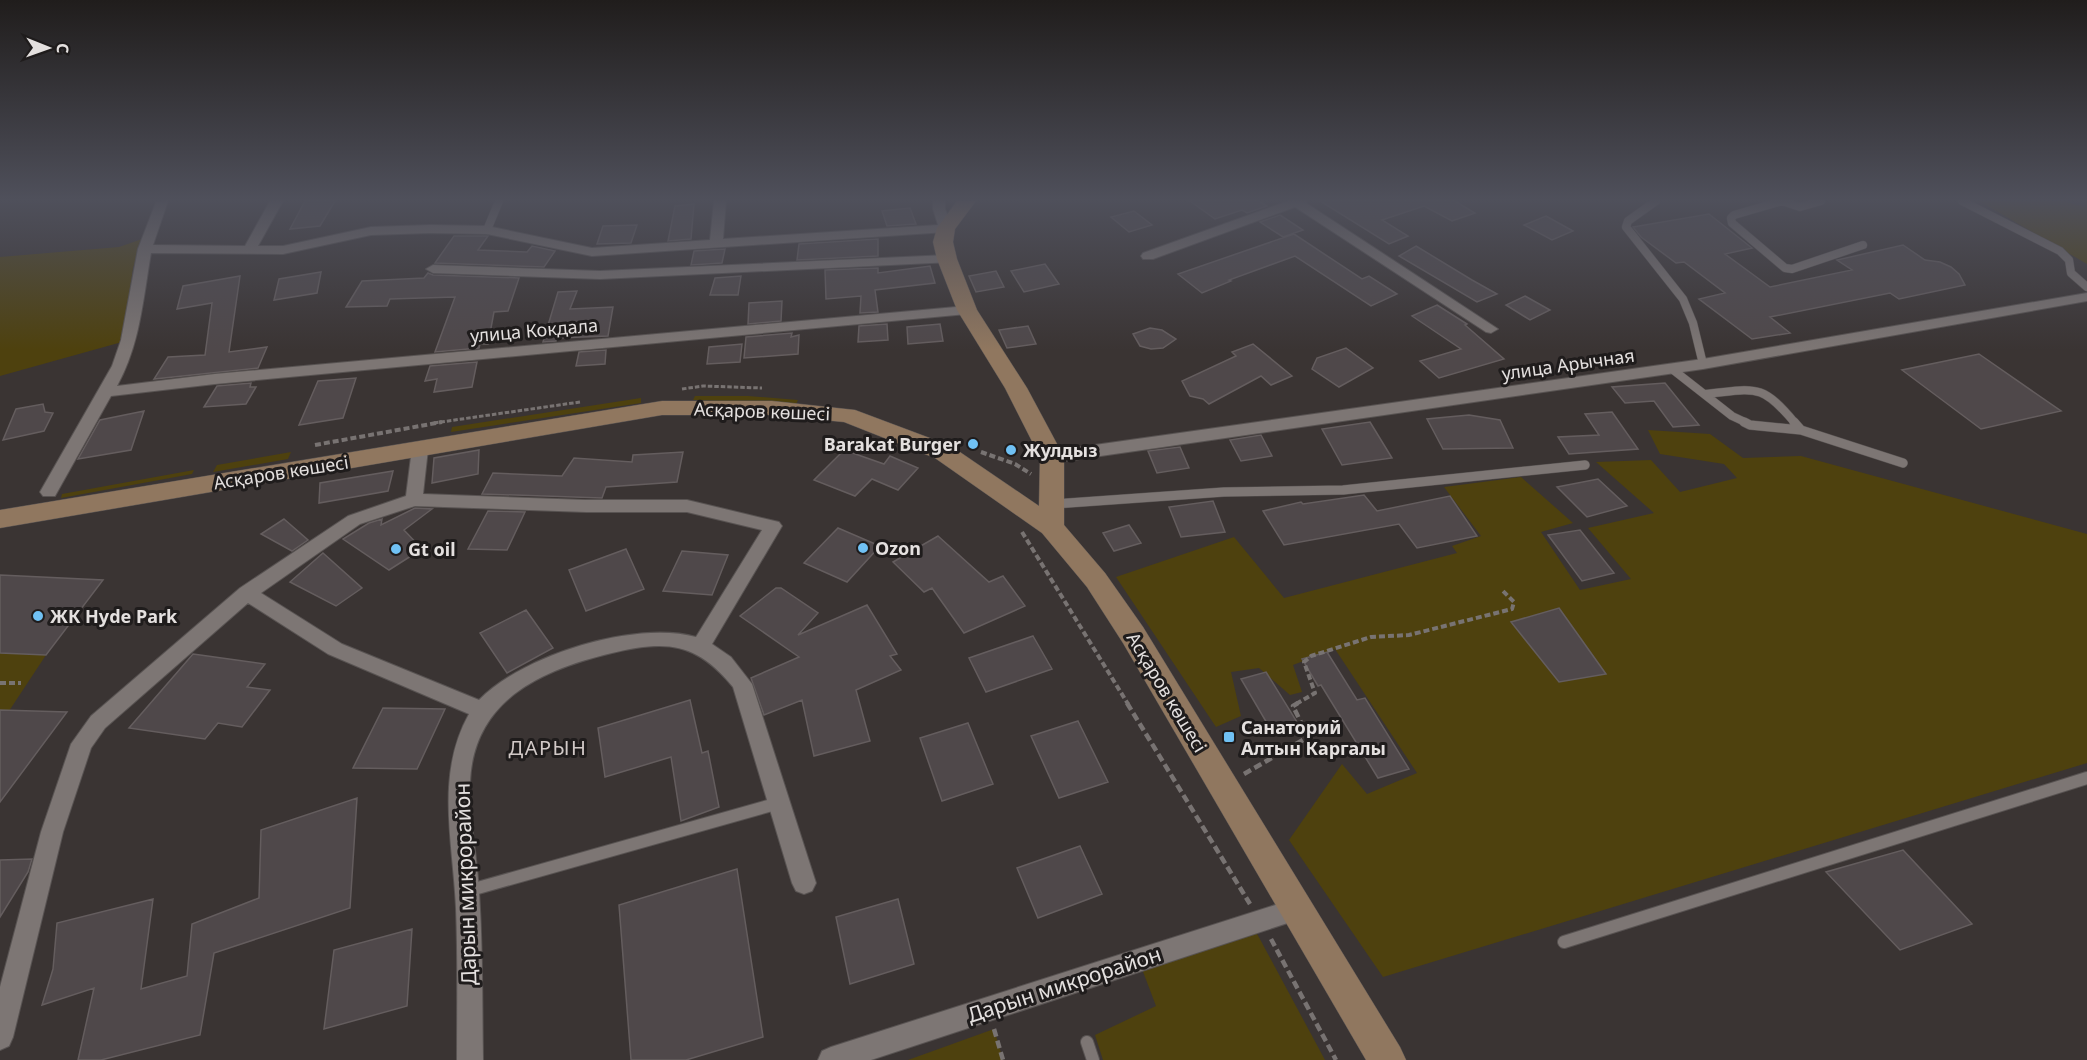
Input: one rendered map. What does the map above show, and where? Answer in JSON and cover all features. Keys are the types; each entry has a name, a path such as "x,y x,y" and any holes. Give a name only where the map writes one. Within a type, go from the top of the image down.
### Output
{"street":[{"path":"49,492 120,366 129,340 145,250"},
{"path":"585,250 613,250"},
{"path":"945,250 967,310 1016,388 1052,457 1051,505"},
{"path":"1149,256 1164,250"},
{"path":"1371,250 1491,329"},
{"path":"433,269 600,275 947,259"},
{"name":"улица Арычная","path":"1052,457 1672,369 2087,297"},
{"name":"улица Кокдала","path":"104,392 215,379 967,310"},
{"name":"Асқаров көшесі","path":"0,519 662,408 771,408 847,415 943,452 1051,505 1096,580 1133,635 1387,1060"},
{"path":"414,500 420,449"},
{"path":"0,1037 52,832 82,744 98,722 246,593 354,520 414,500 586,506 687,506 773,526 701,645"},
{"path":"246,593 335,649 482,710"},
{"name":"Дарын микрорайон","path":"470,1060 467,891 459,784 461,763 468,734 482,710 501,693 529,677 563,660 609,646 651,639 680,639 701,645 721,660 742,684 804,883"},
{"name":"Дарын микрорайон","path":"836,1059 1297,909"}],"lane":[{"path":"1644,250 1682,299 1689,312 1703,364"},
{"path":"1764,250 1785,268 1798,269 1848,250"},
{"path":"2059,250 2069,258 2072,265 2071,273 2087,287"},
{"path":"1672,369 1732,416 1750,425 1801,430 1903,463"},
{"path":"1705,394 1753,390 1762,392 1770,396 1801,430"},
{"path":"1051,505 1224,492 1343,490 1585,465"},
{"path":"1564,942 2087,778"},
{"path":"467,891 779,803"},
{"path":"1087,1042 1093,1060"}],"path":[{"path":"681,389 703,386 765,388"},
{"path":"309,447 464,418 582,402"},
{"path":"979,451 1015,464 1051,505"},
{"path":"1019,527 1260,920 1336,1060"},
{"path":"1239,778 1308,737 1293,706 1315,693 1304,663 1311,656 1371,637 1410,635 1512,609 1514,603 1502,590"},
{"path":"0,683 21,683"},
{"path":"988,1009 1003,1060"}],"shaded area":[{"path":"78,250 138,250 133,268 122,342 0,376 0,257"},
{"path":"2064,250 2087,250 2087,264"},
{"path":"695,396 748,396 798,400 796,404 693,400"},
{"path":"641,398 641,403 451,432 452,427"},
{"path":"1648,430 1710,434 1743,458 1801,456 2087,534 2087,763 1383,977 1289,840 1342,764 1367,794 1417,773 1335,649 1293,665 1302,692 1290,695 1259,668 1231,672 1241,716 1216,727 1116,577 1234,537 1284,598 1457,553 1452,546 1481,536 1444,487 1521,477 1573,523 1541,532 1580,590 1631,579 1588,528 1654,513 1596,462 1651,460 1680,492 1737,478 1724,464 1660,454"},
{"path":"291,452 288,459 213,472 217,465"},
{"path":"194,470 192,474 61,498 62,494"},
{"path":"0,653 46,655 9,711 0,711"},
{"path":"1255,930 1325,1060 1103,1060 1095,1035 1156,1006 1142,969"},
{"path":"994,1029 1003,1060 908,1060"}],"building":[{"path":"444,250 555,251 544,267 435,263"},
{"path":"725,250 722,263 691,265 694,251"},
{"path":"798,250 878,250 878,256 797,260"},
{"path":"1246,250 1319,250 1362,279 1369,276 1397,294 1371,306 1295,256 1229,280 1231,281 1202,293 1178,274"},
{"path":"1408,250 1423,250 1497,294 1477,302 1399,256"},
{"path":"1659,250 1741,250 1725,254 1770,287 1852,270 1837,260 1879,250 1911,250 1925,260 1940,262 1951,267 1959,274 1965,285 1899,299 1890,293 1770,317 1790,333 1752,339 1699,299 1725,293 1684,262 1676,263"},
{"path":"1045,264 1059,284 1024,292 1011,271"},
{"path":"930,266 935,283 875,290 878,312 860,313 861,296 826,299 825,270 878,268 878,273"},
{"path":"996,271 1004,287 976,292 969,276"},
{"path":"321,272 317,293 274,300 279,279"},
{"path":"428,273 519,278 508,311 494,312 488,344 480,344 479,348 435,352 455,297 390,299 387,306 346,307 362,281 424,278"},
{"path":"240,276 229,352 267,347 258,368 154,379 168,357 205,355 212,303 177,309 183,286"},
{"path":"741,276 738,295 710,295 715,278"},
{"path":"577,291 570,309 613,307 608,336 557,338 556,341 543,342 558,292"},
{"path":"1525,296 1550,310 1530,320 1506,305"},
{"path":"782,301 781,321 748,324 749,303"},
{"path":"1437,305 1467,324 1465,325 1504,359 1439,378 1420,361 1461,349 1412,316"},
{"path":"887,324 888,340 858,342 859,326"},
{"path":"940,324 943,341 908,344 907,327"},
{"path":"1028,326 1036,344 1007,348 999,330"},
{"path":"1150,328 1162,330 1176,339 1163,348 1151,349 1140,346 1133,334"},
{"path":"792,333 791,337 799,335 798,354 744,358 746,337"},
{"path":"742,344 740,362 707,364 709,347"},
{"path":"1253,344 1292,376 1271,385 1261,376 1209,404 1203,399 1190,396 1182,381 1236,356 1232,352"},
{"path":"1346,348 1373,368 1339,387 1312,369 1317,358"},
{"path":"606,350 605,364 576,366 579,352"},
{"path":"1979,354 2061,411 1981,429 1902,370"},
{"path":"477,362 472,387 434,392 437,379 425,381 430,366"},
{"path":"356,378 343,418 299,425 318,381"},
{"path":"251,383 250,387 256,387 246,404 204,407 217,386"},
{"path":"1665,383 1699,425 1673,427 1654,401 1625,403 1612,387"},
{"path":"43,404 45,412 53,413 44,431 3,440 16,409"},
{"path":"144,411 131,450 78,459 100,420"},
{"path":"1612,412 1638,449 1569,454 1558,437 1599,435 1585,414"},
{"path":"1469,415 1500,420 1513,448 1443,449 1427,419"},
{"path":"1370,422 1392,458 1342,465 1322,429"},
{"path":"1261,435 1272,456 1241,461 1230,440"},
{"path":"1180,447 1189,468 1157,473 1148,451"},
{"path":"479,450 478,474 432,483 434,458"},
{"path":"844,450 884,464 890,456 918,468 898,490 872,479 855,496 814,480"},
{"path":"683,452 677,482 606,487 602,498 482,494 493,473 562,476 574,458 632,462 633,455"},
{"path":"393,471 388,491 319,503 320,483"},
{"path":"1598,479 1627,506 1587,517 1557,487"},
{"path":"1364,495 1377,511 1450,496 1477,536 1417,548 1399,524 1284,545 1263,511 1301,502 1303,504"},
{"path":"1213,501 1225,532 1181,537 1169,507"},
{"path":"415,508 432,509 404,530 422,549 389,570 343,539 369,523 382,519 381,525"},
{"path":"488,511 525,512 507,550 468,549"},
{"path":"284,519 308,540 292,551 261,534"},
{"path":"1129,525 1141,543 1114,551 1103,533"},
{"path":"838,528 880,546 847,582 804,563"},
{"path":"1580,530 1614,573 1582,581 1548,535"},
{"path":"938,536 989,582 1003,576 1025,606 964,633 932,588 924,592 893,562"},
{"path":"626,549 644,589 586,611 569,570"},
{"path":"682,551 728,555 712,595 663,591"},
{"path":"323,553 362,588 336,606 290,582"},
{"name":"ЖК Hyde Park","path":"0,575 103,580 46,655 0,653"},
{"path":"776,588 781,588 818,613 798,635 867,605 897,654 890,656 901,670 856,690 870,741 814,756 802,700 764,715 751,678 799,657 740,616"},
{"path":"1559,608 1606,674 1559,682 1511,622"},
{"path":"526,610 553,648 507,673 480,633"},
{"path":"1033,636 1052,669 986,692 969,658"},
{"path":"1327,652 1357,700 1365,698 1409,769 1378,778 1321,685 1318,686 1302,659"},
{"path":"193,654 265,664 247,687 270,690 242,727 218,723 205,739 129,728"},
{"path":"1266,672 1297,722 1271,730 1241,679"},
{"path":"690,700 702,753 708,751 719,807 681,821 671,757 605,777 598,728"},
{"path":"383,708 445,709 417,769 353,768"},
{"path":"0,710 67,712 0,802"},
{"path":"1078,721 1108,782 1059,798 1031,736"},
{"path":"968,723 993,784 942,801 920,738"},
{"path":"357,798 350,908 214,953 200,1035 101,1060 78,1060 94,988 42,1005 53,969 57,923 153,899 141,989 187,976 192,924 259,898 261,830"},
{"path":"1080,846 1102,894 1038,918 1017,868"},
{"path":"1903,850 1972,924 1900,950 1826,872"},
{"path":"32,859 28,872 0,917 0,860"},
{"path":"737,869 763,1037 686,1060 631,1060 619,905"},
{"path":"898,899 914,964 850,984 836,917"},
{"path":"412,929 407,1006 324,1029 334,950"}],"place":[{"name":"Barakat Burger","path":"973,444"},
{"name":"Жулдыз","path":"1011,450"},
{"name":"Ozon","path":"863,548"},
{"name":"Gt oil","path":"396,549"},
{"name":"ЖК Hyde Park","path":"38,616"},
{"name":"Санаторий Алтын Каргалы","path":"1229,737"}],"district":[{"name":"ДАРЫН","path":"548,747"}]}
